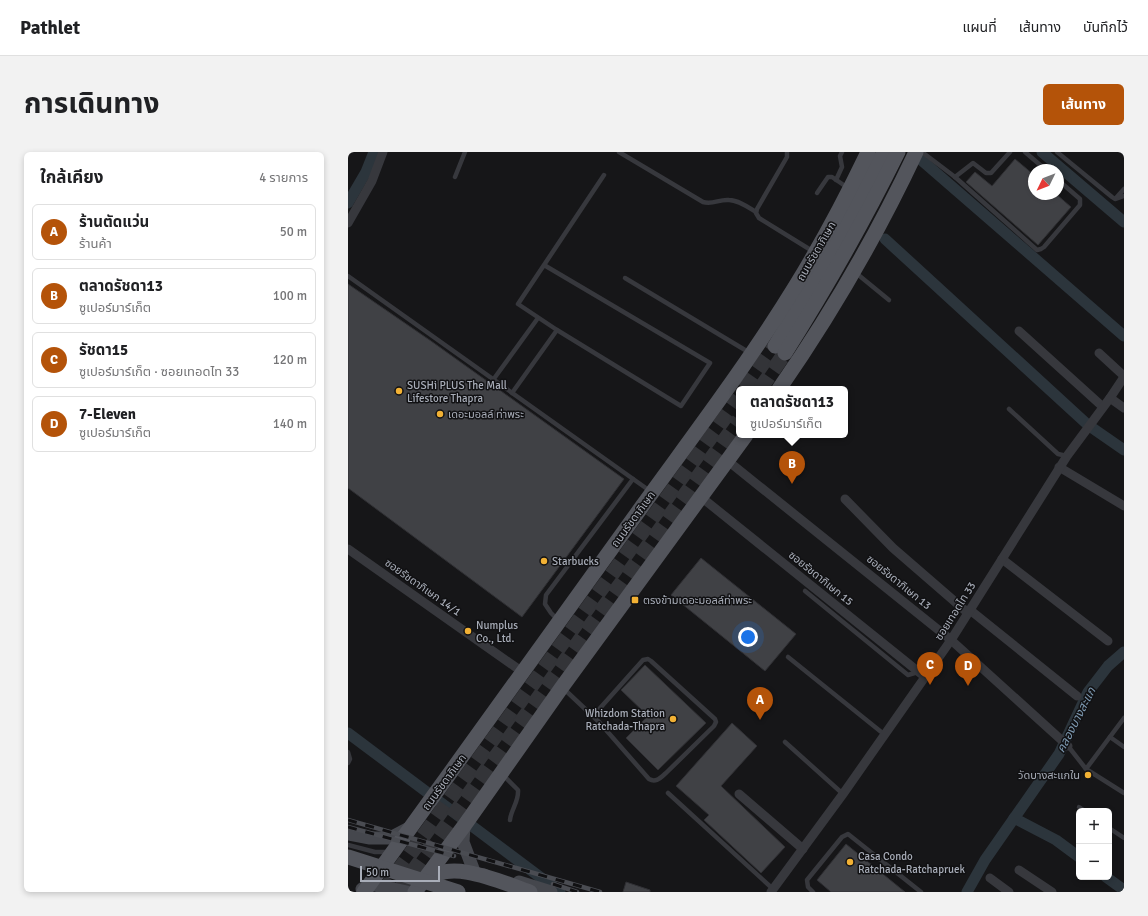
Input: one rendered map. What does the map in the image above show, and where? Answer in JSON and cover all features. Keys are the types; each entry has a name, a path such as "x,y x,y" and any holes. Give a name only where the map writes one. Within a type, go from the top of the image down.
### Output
{"main road":[{"name":"ถนนรัชดาภิเษก","path":"367,888 524,673 751,354 796,286 850,189 868,152"},
{"path":"884,152 780,350 819,300 845,254 898,152"},
{"path":"781,386 854,272 900,188 916,152"},
{"path":"415,892 464,826 562,687 744,438"},
{"path":"464,826 463,842 476,874 530,892"},
{"path":"348,834 370,838 390,838 411,827"},
{"path":"350,856 364,865 368,873 367,888"},
{"path":"350,856 458,892"},
{"path":"415,892 428,879 446,871 476,874 519,882 551,892"},
{"path":"357,892 367,888 407,892"}],"street":[{"path":"348,224 372,180 383,152"},
{"path":"1019,331 1103,407"},
{"path":"1099,353 1124,376"},
{"name":"ซอยเทอดไท 33","path":"772,890 843,794 884,735 922,675 951,640 1067,456 1110,398 1124,376"},
{"path":"1110,398 1124,408"},
{"name":"ซอยรัชดาภิเษก 13","path":"728,461 951,640 1068,746"},
{"path":"1060,467 1124,506"},
{"name":"ซอยรัชดาภิเษก 15","path":"701,497 922,675"},
{"path":"845,499 896,551 969,612 1077,696"},
{"name":"ซอยรัชดาภิเษก 14/1","path":"348,549 524,673"},
{"path":"1002,559 1108,641"},
{"path":"739,794 803,849"},
{"path":"1019,870 1052,892"},
{"path":"990,878 1010,892"}],"lane":[{"path":"455,177 465,152"},
{"path":"619,152 703,202 711,204 729,200 741,203 756,212 759,218 815,253"},
{"path":"756,212 787,157 788,152"},
{"path":"836,180 842,167 840,156 842,152"},
{"path":"922,152 955,177 1038,250 1044,247 1078,208 1080,199 1064,185"},
{"path":"955,177 973,162 986,173 992,172 1010,152"},
{"path":"1025,152 1039,164"},
{"path":"1057,152 1112,197 1116,198 1124,196"},
{"path":"544,265 710,363 681,406 556,330 518,304 544,265 604,175"},
{"path":"817,193 828,176 850,189"},
{"path":"1116,198 1124,189"},
{"path":"854,272 889,300"},
{"path":"348,276 652,493"},
{"path":"625,278 751,354"},
{"path":"493,380 538,318"},
{"path":"512,393 556,330"},
{"path":"1009,409 1058,454 1067,456"},
{"path":"560,621 551,613 545,604 546,595 633,479"},
{"path":"805,591 908,675 922,675"},
{"path":"788,657 884,735"},
{"path":"562,687 593,716 649,779 653,781 658,780 666,773 714,726 716,722 648,659 643,660 593,716"},
{"path":"1086,769 1124,718"},
{"path":"1110,737 1124,747"},
{"path":"786,742 843,794"},
{"path":"1068,746 1086,769 1124,793"},
{"path":"348,752 350,760 348,763"},
{"path":"501,773 518,790 518,797 510,813 510,820"},
{"path":"668,793 772,890"},
{"path":"1112,830 1124,838"},
{"path":"813,892 808,887 807,880 842,837 848,834 921,892"},
{"path":"348,845 375,852"},
{"path":"350,856 375,852 393,852"}],"building":[{"path":"1015,159 1028,170 1028,200 1063,200 1071,207 1038,245 966,182 975,172 992,186"},
{"name":"เดอะมอลล์ ท่าพระ","path":"348,284 431,341 624,479 522,617 348,488"},
{"path":"701,558 796,634 765,671 671,595"},
{"name":"Whizdom Station Ratchada-Thapra","path":"645,665 706,723 658,770 626,738 648,716 621,690"},
{"path":"732,723 757,746 721,786 785,847 761,873 704,820 709,815 676,786"},
{"name":"Casa Condo Ratchada-Ratchapruek","path":"846,844 905,892 831,892 817,880"},
{"path":"626,882 650,890 650,892 623,892"}],"waterway":[{"path":"348,203 366,172 374,152"},
{"path":"1042,152 1124,222"},
{"path":"919,158 1124,336"},
{"path":"885,239 1088,425 1124,450"},
{"name":"คลองบางสะแก","path":"967,892 985,860 1059,754 1088,692 1108,666 1124,652"},
{"path":"348,733 560,892"},
{"path":"1014,818 1056,840 1076,855"},
{"path":"1110,880 1124,890"}],"tunnel":[{"path":"747,386 775,346"},
{"path":"762,386 785,353"},
{"path":"383,892 736,402"},
{"path":"398,892 736,424"}],"railway":[{"path":"348,820 600,892"},
{"path":"348,827 454,856"},
{"path":"553,884 577,892"}],"place":[{"name":"SUSHi PLUS The Mall Lifestore Thapra","path":"399,391"},
{"name":"เดอะมอลล์ ท่าพระ","path":"440,414"},
{"name":"ตลาดรัชดา13","path":"792,484"},
{"name":"Starbucks","path":"544,561"},
{"name":"ตรงข้ามเดอะมอลล์ท่าพระ","path":"635,600"},
{"name":"Numplus Co., Ltd.","path":"468,631"},
{"name":"รัชดา15","path":"930,685"},
{"name":"7-Eleven","path":"968,686"},
{"name":"Whizdom Station Ratchada-Thapra","path":"673,719"},
{"name":"ร้านตัดแว่น","path":"760,720"},
{"name":"วัดบางสะแกใน","path":"1088,775"},
{"name":"Casa Condo Ratchada-Ratchapruek","path":"850,862"}]}
